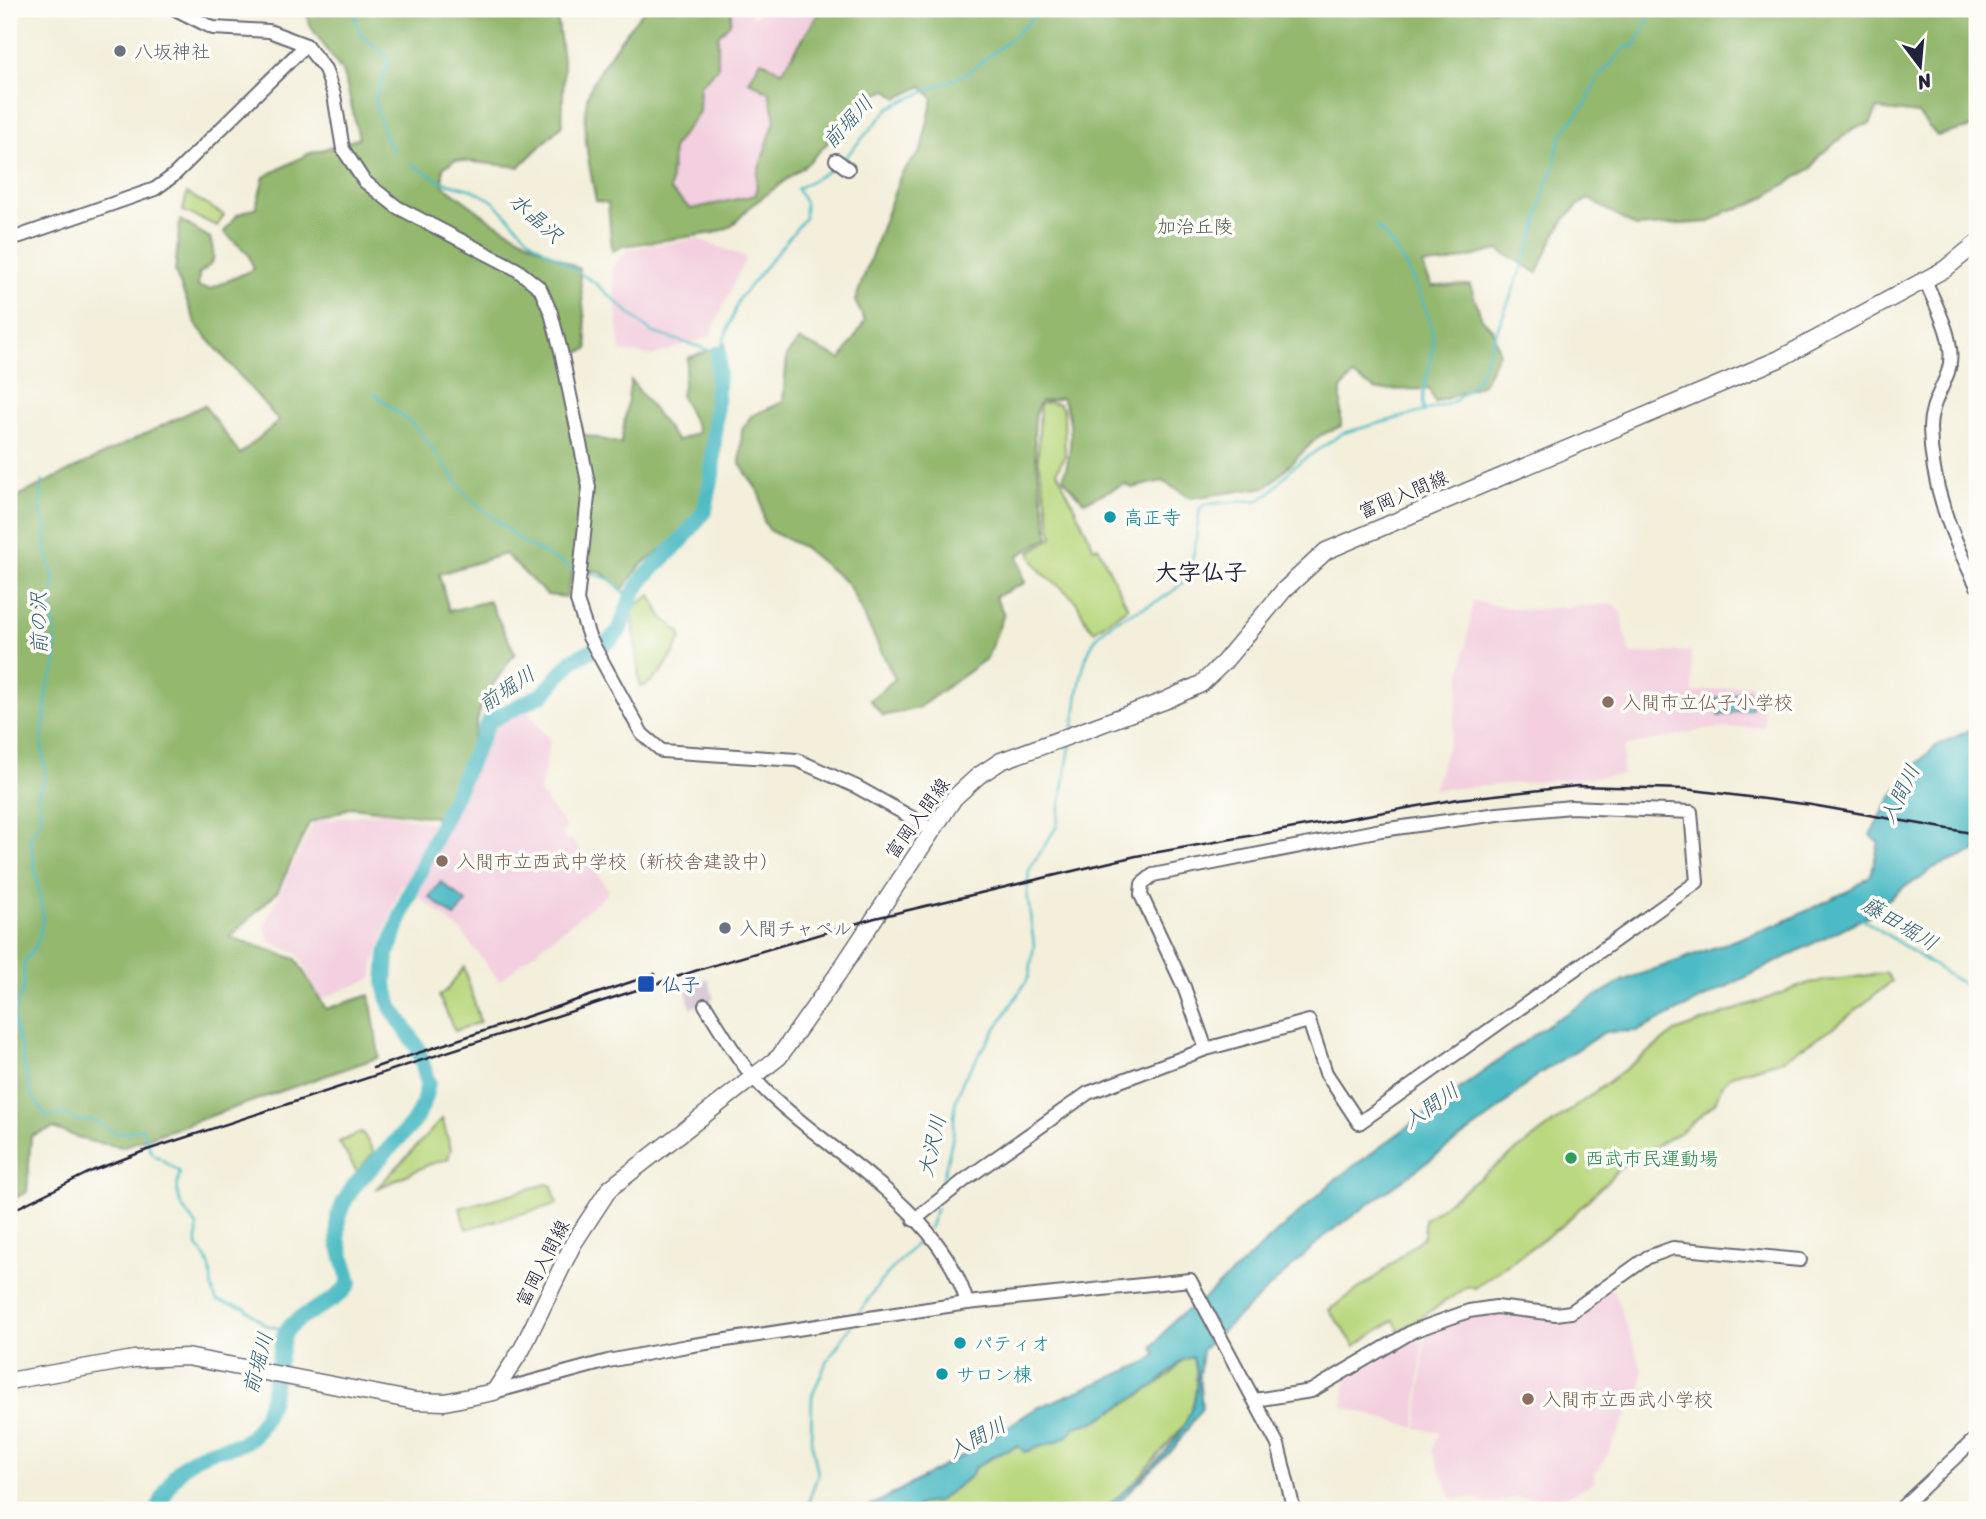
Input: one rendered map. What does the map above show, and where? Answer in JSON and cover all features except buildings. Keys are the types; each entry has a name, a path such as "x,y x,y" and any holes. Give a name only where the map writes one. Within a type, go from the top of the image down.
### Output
{"main road":[{"name":"富岡入間線","path":"494,1392 522,1349 573,1244 608,1189 779,1057 837,975 932,829 954,798 978,776 1001,761 1201,684 1224,662 1284,590 1326,551 1779,359 1925,281 1964,256 1977,243"},
{"path":"9,1381 158,1357 201,1358 415,1401 445,1402 494,1392"}],"street":[{"path":"175,9 213,28 269,31 306,45 326,69 344,149 363,181 397,207 529,276 546,299 561,351 589,487 577,601 589,637 602,664 642,734 662,751 797,760 857,788 932,829"},
{"path":"9,240 155,189 173,176 306,45"},
{"path":"1925,281 1951,351 1948,371 1931,414 1939,498 1954,541 1977,586"},
{"path":"918,1224 1088,1093 1206,1049 1309,1021 1326,1073 1359,1123 1697,882 1691,811 1583,807 1498,814 1381,830 1153,875 1142,884 1141,895 1184,987 1206,1049"},
{"path":"705,1005 754,1078 780,1104 872,1177 918,1224 956,1276 967,1303"},
{"path":"1254,1398 1311,1391 1413,1331 1452,1316 1491,1307 1556,1314 1571,1312 1658,1251 1690,1247 1800,1260"},
{"path":"494,1392 649,1352 967,1303 1190,1280 1254,1398 1284,1460 1294,1510"},
{"path":"1899,1510 1977,1437"}],"shaded area":[{"path":"732,9 749,9 753,18 763,9 812,9 818,14 781,72 749,81 769,92 775,120 757,175 756,195 691,209 670,190 673,147 699,112 700,85 718,68 718,36 730,23"},
{"path":"698,239 746,257 710,336 652,356 621,351 612,267 629,249"},
{"name":"入間市立仏子小学校","path":"1473,601 1522,610 1614,604 1621,613 1630,654 1691,651 1693,693 1750,684 1764,711 1764,727 1706,729 1624,747 1622,775 1433,790 1452,733"},
{"name":"入間市立西武中学校（新校舎建設中）","path":"525,707 550,741 540,793 566,827 562,835 566,840 573,840 608,889 606,895 499,981 461,931 402,883 374,963 373,978 321,999 298,954 270,942 264,926 314,822 382,812 447,826 490,724 499,716"},
{"path":"708,979 714,999 691,1008 684,987"},
{"name":"入間市立西武小学校","path":"1613,1288 1642,1369 1642,1386 1600,1469 1594,1473 1595,1482 1559,1500 1517,1497 1487,1505 1473,1498 1452,1498 1432,1451 1440,1432 1417,1428 1426,1332 1482,1313 1562,1319 1574,1316"},
{"path":"1413,1340 1423,1341 1415,1428 1343,1407 1346,1378"}],"green space":[{"path":"305,9 556,9 564,67 562,125 519,167 455,160 443,168 443,185 493,222 579,269 588,349 569,356 582,434 621,444 631,380 677,441 699,432 681,396 688,358 725,344 717,476 688,531 642,564 622,590 600,571 573,571 566,597 547,595 505,554 439,574 449,611 489,601 515,653 483,699 451,819 352,807 309,823 278,891 230,937 296,959 326,1009 370,995 379,1057 122,1147 88,1141 53,1128 31,1136 27,1192 9,1201 9,505 20,495 204,405 240,454 279,421 197,326 175,272 180,220 210,238 212,245 212,263 199,274 198,287 210,289 254,269 248,254 224,232 237,215 256,207 264,177 308,154 359,138 344,74 311,27"},
{"name":"加治丘陵","path":"645,9 732,9 730,23 718,36 718,68 700,85 699,112 673,147 670,190 691,209 756,195 757,175 775,120 769,92 749,81 761,60 782,72 818,14 812,9 1977,9 1977,126 1937,136 1918,114 1877,109 1870,124 1854,128 1820,155 1812,168 1753,204 1728,211 1710,222 1636,227 1589,199 1571,212 1564,221 1551,242 1538,273 1498,250 1446,263 1422,265 1432,286 1470,285 1482,319 1493,330 1499,353 1483,384 1435,403 1429,389 1377,390 1353,376 1341,389 1341,426 1319,436 1267,487 1191,498 1162,481 1132,488 1124,484 1084,502 1063,478 1071,437 1066,406 1061,398 1040,402 1034,430 1035,448 1049,537 1018,556 1025,583 995,597 1004,614 987,658 918,708 883,716 870,700 895,679 848,584 803,547 770,531 764,522 760,494 740,464 742,430 751,416 783,402 787,355 799,340 841,359 865,321 855,301 901,174 921,151 933,98 922,86 898,98 888,90 874,95 807,164 751,206 732,226 714,233 623,246 612,251 608,203 596,201 589,163 585,112 590,89 603,65"},
{"path":"187,193 224,215 217,226 183,211"},
{"path":"1048,402 1059,404 1064,410 1065,455 1057,471 1094,548 1098,547 1128,608 1094,631 1076,602 1039,569 1030,552 1053,537 1038,457 1040,405"},
{"path":"651,595 662,617 680,632 681,638 659,674 640,687 632,608"},
{"path":"464,967 480,1022 455,1031 439,996 447,990"},
{"name":"西武市民運動場","path":"1886,973 1892,981 1836,1026 1780,1061 1732,1075 1722,1085 1715,1103 1682,1131 1624,1164 1564,1224 1475,1288 1467,1287 1399,1332 1394,1320 1355,1346 1329,1310 1381,1273 1424,1236 1424,1220 1675,1032 1809,983"},
{"path":"442,1119 451,1149 448,1159 428,1165 376,1189"},
{"path":"362,1132 374,1152 357,1172 339,1142"},
{"path":"547,1184 552,1186 557,1204 466,1229 460,1208"},
{"path":"1193,1357 1197,1364 1195,1404 1186,1423 1134,1483 1102,1510 914,1510 920,1504 937,1501 972,1475 973,1469 1011,1447 1048,1444 1068,1436 1075,1427 1096,1421 1170,1375 1183,1359"}],"water":[{"path":"1748,691 1752,708 1719,716 1715,699"},
{"name":"入間川","path":"1977,722 1977,851 1933,868 1920,879 1905,886 1868,916 1638,1031 1605,1032 1536,1076 1491,1116 1325,1236 1202,1350 1199,1375 1202,1408 1174,1448 1111,1510 1102,1510 1156,1463 1185,1423 1194,1402 1197,1380 1193,1357 1183,1360 1155,1385 1096,1421 1075,1427 1068,1436 1056,1442 1024,1452 1018,1446 994,1456 974,1468 972,1475 937,1502 920,1504 914,1510 864,1510 962,1456 1035,1409 1145,1363 1156,1355 1153,1347 1175,1319 1208,1295 1336,1179 1550,1023 1622,981 1779,924 1852,889 1871,875 1879,842 1870,835 1906,777 1935,747 1968,730"},
{"path":"441,882 466,902 455,917 429,897"}],"waterway":[{"name":"水晶沢","path":"353,9 361,35 389,58 375,101 385,137 394,151"},
{"name":"前堀川","path":"843,160 890,107 968,73 1014,36 1041,9"},
{"path":"1073,728 1082,673 1093,643 1111,624 1161,599 1182,582 1193,557 1200,508 1205,504 1259,500 1269,494 1294,466 1343,433 1443,406 1456,400 1478,379 1534,237 1547,182 1556,166 1556,154 1562,134 1587,102 1597,79 1627,46 1634,47 1654,9"},
{"name":"水晶沢","path":"411,164 440,181 473,190 493,201 534,243 595,283 651,332 719,353 739,299 805,218 805,203 797,189 835,167"},
{"path":"1377,227 1396,251 1415,283 1432,333 1433,347 1423,394 1424,411"},
{"name":"前堀川","path":"158,1510 173,1479 186,1464 206,1453 240,1444 252,1436 268,1407 286,1332 302,1317 337,1296 350,1282 338,1240 338,1217 354,1186 413,1123 423,1104 428,1083 418,1048 391,1007 385,984 387,954 408,897 489,721 543,694 573,660 608,642 619,631 633,594 644,577 682,540 705,510 712,475 719,353"},
{"path":"375,394 418,429 467,496 524,543 577,571"},
{"name":"前の沢","path":"42,481 40,511 47,529 45,544 54,580 51,615 56,633 56,667 47,687 42,745 46,776 38,794 41,819 30,837 43,917 38,942 24,963 23,989 13,1016 29,1086 32,1096 47,1117 64,1114 77,1121 93,1120 118,1134 142,1128 152,1153 180,1172 178,1195 197,1226 197,1246 208,1262 217,1301 245,1308 265,1325 287,1330"},
{"path":"584,572 613,582 623,592 630,606"},
{"name":"大沢川","path":"939,1195 953,1136 955,1104 963,1080 1029,977 1034,945 1027,892 1029,870 1057,826 1071,741"},
{"name":"藤田堀川","path":"1861,918 1956,980 1977,989"},
{"name":"大沢川","path":"929,1228 937,1208"},
{"name":"大沢川","path":"856,1317 881,1281 923,1236"},
{"name":"大沢川","path":"806,1510 818,1474 811,1438 812,1396 826,1363 851,1326"}],"railway":[{"path":"9,1212 92,1171 147,1150 701,969 875,918 1136,856 1458,799 1577,786 1685,789 1812,805 1977,834"},
{"path":"373,1068 655,974"}],"place":[{"name":"八坂神社","path":"120,51"},
{"name":"高正寺","path":"1110,517"},
{"name":"入間市立仏子小学校","path":"1608,702"},
{"name":"入間市立西武中学校（新校舎建設中）","path":"442,861"},
{"name":"入間チャペル","path":"725,928"},
{"name":"仏子","path":"646,984"},
{"name":"西武市民運動場","path":"1571,1158"},
{"name":"パティオ","path":"960,1343"},
{"name":"サロン棟","path":"942,1374"},
{"name":"入間市立西武小学校","path":"1528,1399"}],"district":[{"name":"大字仏子","path":"1201,572"}]}
